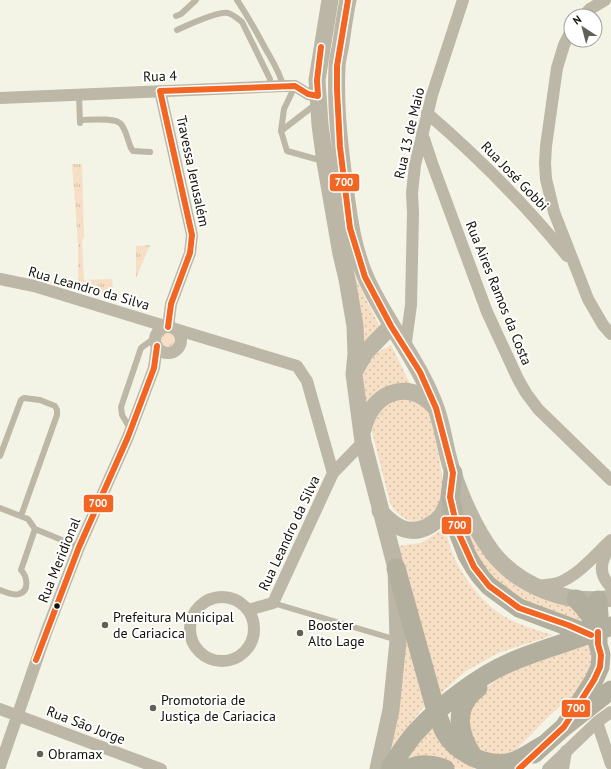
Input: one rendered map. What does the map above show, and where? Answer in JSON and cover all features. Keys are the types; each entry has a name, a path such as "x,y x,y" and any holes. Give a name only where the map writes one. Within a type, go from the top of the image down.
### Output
{"main road":[{"path":"330,0 317,80 318,99 325,162 355,326 356,354 354,374 363,442 380,511 436,711 444,731 452,743 474,758 492,762 507,763 521,758 543,745"},
{"path":"340,147 337,66 348,0"},
{"path":"318,99 329,103 333,108 340,147 350,228 365,277 391,326 420,372 436,408 453,473 472,519 492,552 509,570 535,586 559,595 576,599 607,595 599,616 600,631 598,644 601,655 600,666 594,680 564,727"},
{"path":"354,374 364,353 391,326"},
{"path":"363,442 362,431 364,421 369,412 383,398 392,393 406,391 414,392 428,399 436,408"},
{"path":"380,511 387,519 401,528 411,531 421,530 442,515 450,497 453,473"},
{"path":"450,497 458,532 467,554 474,567 489,586 519,608 568,625 600,631"},
{"path":"378,769 391,710 398,640 396,568"},
{"path":"576,599 588,612 600,631"},
{"path":"390,769 415,732 436,711 483,677 510,662 600,631"},
{"path":"474,758 466,745 460,727 460,712 466,700 476,690 532,654"},
{"path":"519,769 543,745 611,690"},
{"path":"409,769 418,766 436,765 445,769"}],"street":[{"name":"Rua 13 de Maio","path":"405,349 411,305 413,179 427,113 463,0"},
{"path":"593,8 605,0"},
{"path":"563,48 557,68 545,163 549,194 554,212 595,312 602,324 611,334"},
{"name":"Rua 4","path":"0,98 289,86 318,99"},
{"name":"Travessa Jerusalém","path":"160,91 192,235 190,253 171,304 172,328"},
{"name":"Rua José Gobbi","path":"427,113 495,175 537,219 576,266"},
{"name":"Rua Aires Ramos da Costa","path":"422,133 487,312 518,379 538,409 611,480"},
{"name":"Rua Leandro da Silva","path":"0,280 34,286 297,366 307,381 333,473"},
{"path":"154,368 157,342 161,329 172,328 180,334 181,338 176,349 166,352 160,349 157,342"},
{"path":"154,368 184,341 197,335"},
{"name":"Rua Meridional","path":"0,766 47,630 79,547 130,430 154,368"},
{"name":"Rua Leandro da Silva","path":"248,610 273,603 333,473 363,442"},
{"path":"535,586 556,583 569,577 611,540"},
{"path":"607,595 602,571 602,560 611,544"},
{"path":"603,575 606,582 607,595"},
{"path":"216,597 226,597 235,599 248,610 254,622 254,632 252,642 239,656 229,660 219,661 209,658 201,653 194,645 190,626 198,607 206,601 216,597"},
{"name":"Rua São Jorge","path":"0,709 162,769"},
{"path":"548,769 597,722 611,712"},
{"path":"597,722 611,764"},
{"path":"563,769 566,751"}],"lane":[{"path":"176,16 181,14 196,0"},
{"path":"237,0 282,78 289,86 281,131 287,151 325,162"},
{"path":"177,30 217,14 228,13 235,16 242,22 270,79 270,86"},
{"path":"78,95 80,122 114,120 120,123 133,151 150,152"},
{"path":"281,131 318,99"},
{"path":"130,430 122,415 121,407 141,348 157,342"},
{"path":"0,456 21,400 24,398 40,400 55,406 57,410 56,414 21,516"},
{"path":"0,508 28,519 35,530 79,547"},
{"path":"0,590 14,595 23,591 27,582 26,577 21,570 35,530"},
{"path":"273,603 398,640"}],"green space":[{"path":"72,164 82,164 84,237 82,240 84,280 112,279 113,290 111,295 80,287 78,285 78,242"},
{"path":"150,245 136,278 136,246"},
{"path":"348,263 381,329 364,346"},
{"path":"162,330 180,334 180,344 174,351 164,351 158,346 157,338"},
{"path":"391,345 412,388 363,412 360,388 362,370 373,356"},
{"path":"399,397 422,403 432,416 444,488 440,508 424,520 414,522 404,518 396,512 390,503 372,432 372,425 379,410"},
{"path":"456,501 477,542 573,606 581,616 580,621 511,598 471,554"},
{"path":"445,528 452,552 459,568 470,584 490,606 509,619 553,635 498,653 466,671 440,694 398,546 421,543"},
{"path":"404,621 426,705 405,731 388,760"},
{"path":"592,642 597,655 581,690 550,715 516,750 503,755 489,755 477,748 464,717 486,688 497,679 523,666"},
{"path":"434,718 457,759 475,769 399,767"}],"transit line":[{"name":"700","path":"348,0 337,66 337,90 340,147 350,228 365,277 391,326 420,372 436,408 453,473 450,497 458,532 474,567 489,586 519,608 568,625 591,635"},
{"name":"700","path":"168,327 171,304 190,253 192,235 160,91 295,86 308,94 318,96 317,80 321,47"},
{"name":"700","path":"36,660 79,547 128,437 154,368 157,346"},
{"name":"700","path":"519,769 564,727 594,680 600,667 601,655 598,644 598,632"}],"place":[{"name":"Prefeitura Municipal de Cariacica","path":"105,625"},
{"name":"Booster Alto Lage","path":"300,633"},
{"name":"Promotoria de Justiça de Cariacica","path":"153,708"},
{"name":"Obramax","path":"40,754"}]}
